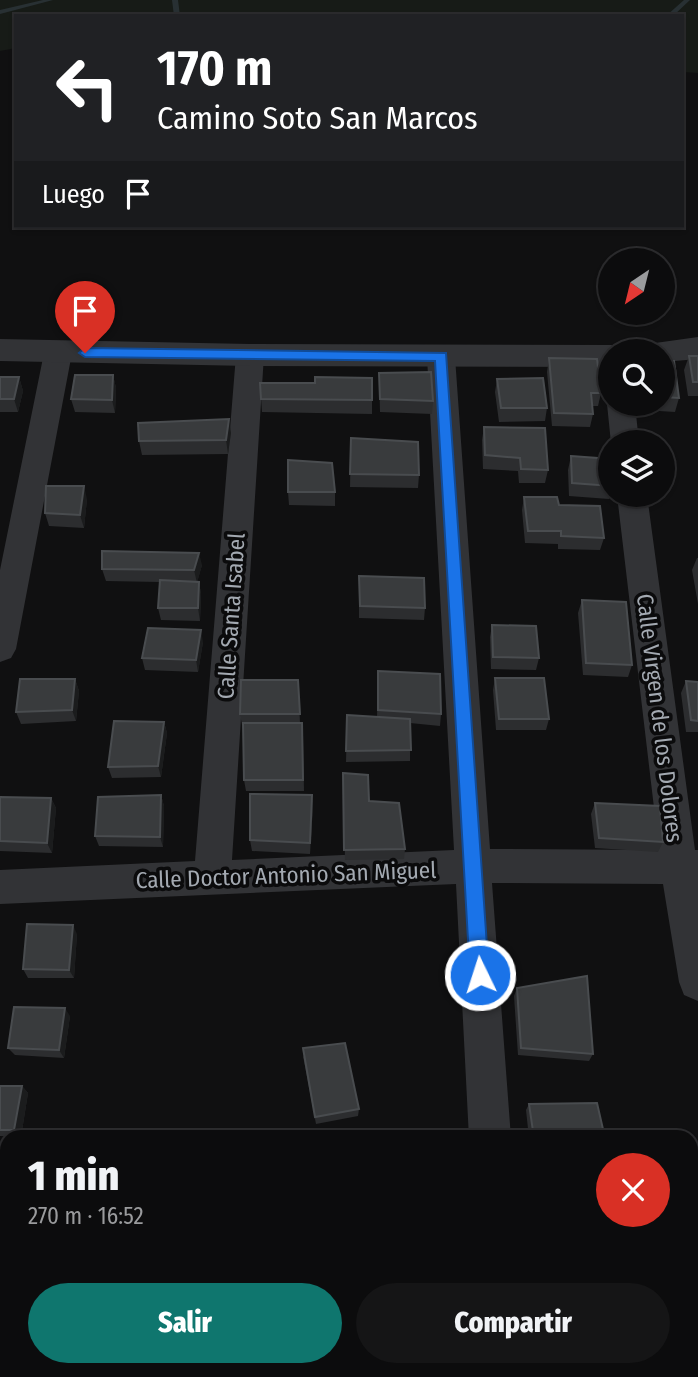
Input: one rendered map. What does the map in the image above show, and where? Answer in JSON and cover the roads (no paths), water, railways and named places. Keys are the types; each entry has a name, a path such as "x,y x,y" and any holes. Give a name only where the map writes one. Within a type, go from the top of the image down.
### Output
{"street":[{"path":"675,350 698,348"},
{"path":"0,350 441,357 598,356"},
{"path":"0,649 58,352"},
{"name":"Calle Santa Isabel","path":"212,878 250,355"},
{"path":"441,357 490,1130"},
{"name":"Calle Virgen de los Dolores","path":"634,507 689,867 698,982"},
{"name":"Calle Doctor Antonio San Miguel","path":"0,887 473,866 689,867"}],"waterway":[{"path":"0,12 50,0"},
{"path":"175,0 177,14"},
{"path":"671,14 687,0"}]}
